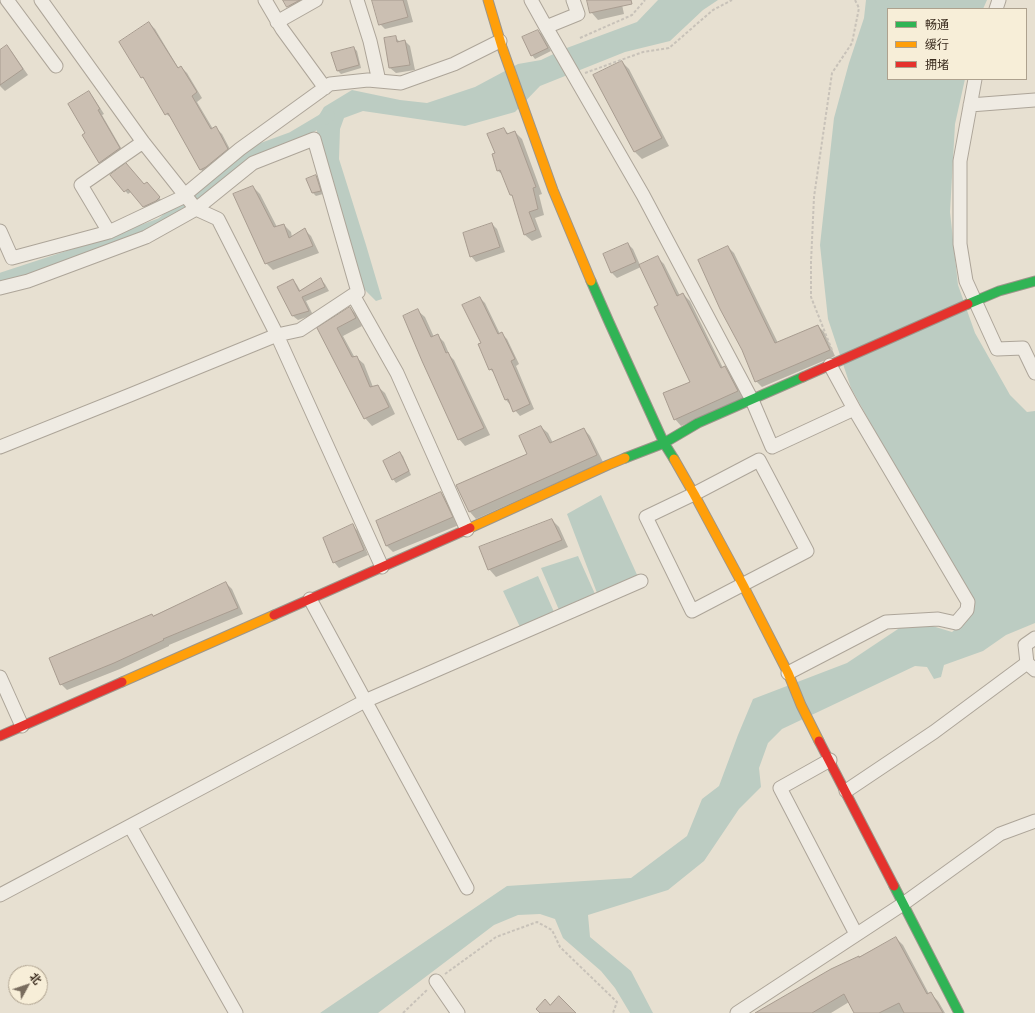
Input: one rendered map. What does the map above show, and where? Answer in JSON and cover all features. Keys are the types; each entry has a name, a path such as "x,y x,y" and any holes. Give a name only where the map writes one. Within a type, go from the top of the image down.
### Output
{"street":[{"path":"7,0 56,66"},
{"path":"41,0 143,142 196,209 218,219 277,335 382,566"},
{"path":"265,0 282,30 325,88"},
{"path":"277,22 316,0"},
{"path":"357,0 370,41 379,81"},
{"path":"488,0 501,44 553,190 609,322 664,443 694,494 743,585 788,673 801,705 959,1013"},
{"path":"531,0 643,195 752,400 772,447"},
{"path":"546,27 578,14 573,0"},
{"path":"0,231 12,258 109,232 181,198 240,149 330,84 368,80 401,83 454,64 501,44"},
{"path":"975,80 960,162 960,244 966,281 998,348 1023,348 1035,374"},
{"path":"970,105 1035,100"},
{"path":"0,288 28,282 146,237 196,209 253,163 314,139 358,292 300,330 277,335 0,447"},
{"path":"109,232 81,185 143,142"},
{"path":"0,736 466,530 608,465 664,443 698,423 999,291 1035,281"},
{"path":"353,295 397,373 466,530"},
{"path":"788,673 886,622 938,619 956,623 967,610 968,602 854,410 834,364"},
{"path":"759,460 807,551 692,611 646,517 759,460 772,447 854,410"},
{"path":"0,895 365,701 641,581"},
{"path":"310,599 467,888"},
{"path":"846,791 1031,666 1025,645 1035,638"},
{"path":"0,677 22,726"},
{"path":"830,760 780,788 856,934"},
{"path":"737,1013 903,904 1000,834 1035,821"},
{"path":"130,826 236,1013"},
{"path":"436,982 458,1013"}],"path":[{"path":"580,38 632,15 645,0"},
{"path":"574,76 643,52 669,48 713,10 732,0"},
{"path":"834,364 811,297 814,197 832,73 852,43 859,8 855,0"},
{"path":"403,1013 436,982 496,937 537,922 552,930 560,947 617,1002 613,1013"}],"shaded area":[{"path":"658,0 718,0 703,10 670,41 625,52 540,86 515,112 465,126 363,111 344,118 340,129 339,159 382,299 376,301 363,288 318,136 315,122 324,107 352,90 400,100 427,103 475,87 518,64 541,60 564,49 637,22"},
{"path":"866,0 987,0 983,8 887,8 887,80 965,80 955,124 950,212 958,285 975,333 1010,395 1027,412 1035,411 1035,623 1006,635 983,651 944,665 941,677 934,679 927,667 915,666 782,729 768,743 759,768 761,787 739,809 704,861 668,890 588,915 590,937 631,971 653,1013 630,1013 615,988 601,971 563,938 555,919 540,914 518,915 494,925 378,1013 320,1013 507,886 631,878 687,836 702,799 719,786 753,699 847,663 901,627 919,622 952,632 962,623 972,610 851,388 828,319 820,245 834,118 849,63 864,18"},
{"path":"601,495 638,577 597,593 567,514"},
{"path":"578,556 595,594 559,610 541,568"},
{"path":"538,576 554,612 520,627 503,591"}],"building":[{"path":"283,0 300,0 287,7"},
{"path":"372,0 403,0 408,17 379,25"},
{"path":"587,0 631,0 632,4 590,13"},
{"path":"149,22 178,68 181,66 197,92 192,96 211,129 216,126 228,149 200,170 168,113 165,115 143,77 141,78 119,42"},
{"path":"538,30 548,48 531,56 522,37"},
{"path":"396,36 397,42 405,40 410,65 389,68 384,38"},
{"path":"7,45 23,69 0,85 0,50"},
{"path":"354,47 359,65 337,71 331,53"},
{"path":"622,61 662,138 634,152 593,75"},
{"path":"89,91 120,148 99,163 82,135 85,133 68,104"},
{"path":"504,128 507,134 515,131 536,187 533,188 538,209 529,212 536,230 524,235 512,195 510,195 500,170 497,171 492,154 495,153 487,134"},
{"path":"126,163 144,184 147,182 160,197 156,201 143,207 128,189 124,192 110,175"},
{"path":"316,175 321,191 312,193 306,179"},
{"path":"253,186 274,227 284,224 289,238 305,228 313,246 265,264 233,194"},
{"path":"492,223 500,247 470,257 463,233"},
{"path":"628,243 636,262 611,273 603,254"},
{"path":"728,246 775,343 818,325 830,350 755,382 742,350 720,309 698,260"},
{"path":"658,256 677,296 683,293 721,368 725,366 738,391 674,420 663,393 690,382 654,307 658,305 639,265"},
{"path":"321,278 325,287 302,297 309,311 292,316 277,287 293,279 299,291"},
{"path":"480,297 498,334 502,332 515,359 511,361 530,404 513,412 508,399 505,400 492,369 489,370 478,344 481,343 462,305"},
{"path":"350,307 356,318 337,328 352,357 357,356 370,387 378,385 389,407 364,419 317,328"},
{"path":"418,309 431,337 438,334 446,353 448,352 484,428 458,440 403,316"},
{"path":"541,426 550,443 584,428 597,455 469,512 456,485 527,454 519,436"},
{"path":"400,452 409,471 392,480 383,461"},
{"path":"441,492 453,517 386,546 376,521"},
{"path":"552,519 562,540 488,570 479,547"},
{"path":"353,524 364,550 333,563 323,538"},
{"path":"226,582 238,608 163,639 164,640 114,663 60,685 49,658 152,614 153,616"},
{"path":"896,937 927,994 931,992 943,1013 904,1013 899,1003 879,1013 854,1013 844,994 812,1013 755,1013 831,969 859,957"},
{"path":"559,996 576,1013 540,1013 536,1009 545,999 550,1005"}],"waterway":[{"path":"0,279 104,245 161,224 251,153 292,138 329,116"}],"traffic: fast":[{"path":"591,281 664,443 674,459"},
{"path":"968,304 999,291 1035,281"},
{"path":"625,458 664,443 698,423 803,377"},
{"path":"894,886 959,1013"}],"traffic: slow":[{"path":"488,0 502,47 553,190 591,281"},
{"path":"470,528 625,458"},
{"path":"674,459 743,585 788,673 801,705 819,741"},
{"path":"122,682 274,615"}],"traffic: jam":[{"path":"803,377 968,304"},
{"path":"274,615 470,528"},
{"path":"0,736 122,682"},
{"path":"819,741 894,886"}]}
